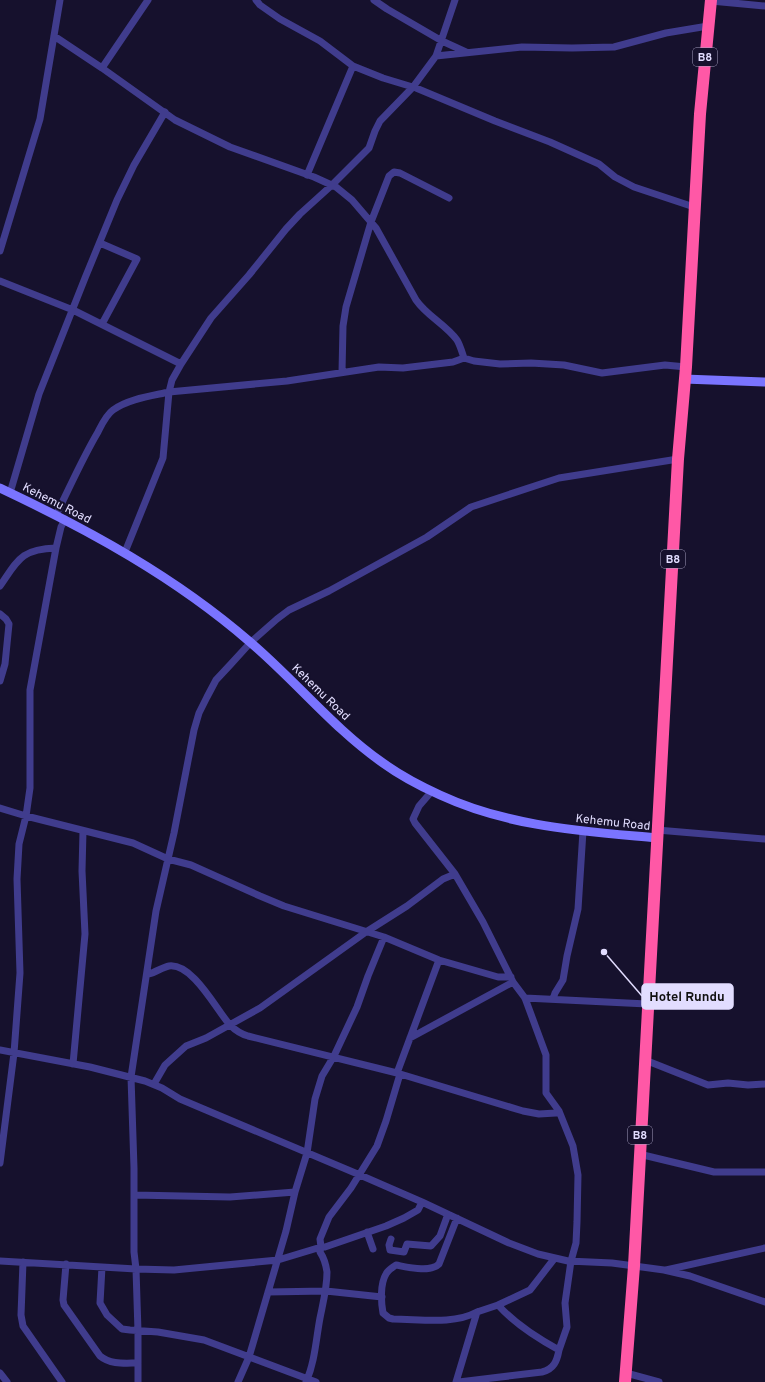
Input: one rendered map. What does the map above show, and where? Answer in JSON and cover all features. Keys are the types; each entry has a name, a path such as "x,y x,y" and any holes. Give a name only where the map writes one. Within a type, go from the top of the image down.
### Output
{"highway":[{"name":"B8","path":"625,1377 634,1266 647,1004 678,459 685,373 700,114 711,1"}],"street":[{"path":"0,251 40,119 60,0"},
{"path":"102,68 148,0"},
{"path":"256,0 260,5 280,18 320,41 353,66 383,78 413,87 580,154 600,164 634,187 694,207"},
{"path":"374,0 442,41 466,52"},
{"path":"125,552 162,458 169,392 172,380 211,318 249,275 286,229 369,148 380,121 413,87 436,56 455,0"},
{"path":"711,1 765,6"},
{"path":"436,56 522,47 614,47 666,33 708,26"},
{"path":"54,36 175,120 220,142 332,185 352,200 371,222 385,242 416,300 422,308 444,326 458,341 464,358"},
{"path":"307,175 353,66"},
{"path":"10,493 39,394 117,200 134,165 164,112"},
{"path":"342,372 344,314 358,262 387,177 392,173 400,173 449,198"},
{"path":"100,243 137,259 102,324"},
{"path":"0,281 73,310 182,364"},
{"path":"0,1162 14,1053 20,973 16,879 19,844 26,816 30,788 30,690 61,526 61,517 82,461 109,413 122,405 169,392 287,381 379,367 403,368 453,362 464,358 474,361 500,364 532,363 564,365 602,373 665,365 685,373 765,382"},
{"path":"138,1382 131,1077 156,911 194,730 199,713 216,680 251,642 289,610 329,591 420,540 471,507 559,478 678,459"},
{"name":"Kehemu Road","path":"0,488 61,517 125,552 158,573 251,642 363,748 395,771 432,791 458,803 506,819 541,826 583,831 657,834"},
{"path":"0,586 21,557 31,551 41,548 56,548"},
{"path":"0,614 9,624 9,632 5,664 0,681"},
{"path":"432,791 419,806 413,819 418,828 455,874 483,922 512,980 525,998 546,1055 546,1093 559,1111 573,1146 578,1175 578,1222 576,1243 571,1261 565,1303 567,1327 552,1368 547,1371 459,1382"},
{"path":"0,808 133,843 168,858 191,865 284,906 384,938 438,960 512,980"},
{"path":"74,1064 85,934 82,871 83,831"},
{"path":"553,999 563,980 578,909 583,831"},
{"path":"657,834 765,839"},
{"path":"154,1084 165,1065 186,1046 206,1038 260,1008 366,932 407,906 443,879 455,874"},
{"path":"238,1382 249,1357 286,1231 294,1192 307,1153 315,1099 322,1076 334,1056 357,1007 384,938"},
{"path":"307,1380 317,1341 326,1291 327,1271 325,1261 320,1252 320,1239 329,1216 360,1175 376,1146 386,1121 400,1061 410,1038 438,960"},
{"path":"147,974 170,966 182,969 211,997 230,1025 241,1034 398,1073 523,1111 539,1114 556,1113 559,1111"},
{"path":"410,1038 512,980"},
{"path":"525,998 647,1004"},
{"path":"0,1050 74,1064 131,1077 154,1084 180,1099 422,1202 509,1243 554,1259 612,1263 664,1270 704,1281 765,1302"},
{"path":"645,1060 708,1085 765,1084"},
{"path":"639,1154 714,1172 765,1172"},
{"path":"134,1195 230,1196 294,1192"},
{"path":"0,1261 174,1270 198,1269 278,1260 325,1247 404,1218 418,1210 422,1202"},
{"path":"391,1239 389,1245 390,1250 404,1252 407,1244 431,1246 440,1236 448,1214"},
{"path":"457,1218 439,1264 435,1268 428,1269 396,1265 385,1276 382,1297 383,1313 389,1318 463,1318 498,1305 530,1290 554,1259"},
{"path":"367,1232 373,1250"},
{"path":"664,1270 765,1248"},
{"path":"23,1262 21,1315 23,1326 62,1382"},
{"path":"66,1264 63,1300 64,1305 100,1356 104,1359 115,1362 138,1363"},
{"path":"102,1267 100,1303 107,1315 122,1328 190,1337 217,1344 307,1380 316,1382"},
{"path":"268,1292 326,1291 382,1297"},
{"path":"498,1305 506,1314 542,1340 559,1350"},
{"path":"456,1382 477,1312"},
{"path":"0,1373 7,1382"},
{"path":"625,1377 659,1382"}],"place":[{"name":"Hotel Rundu","path":"604,952"}]}
